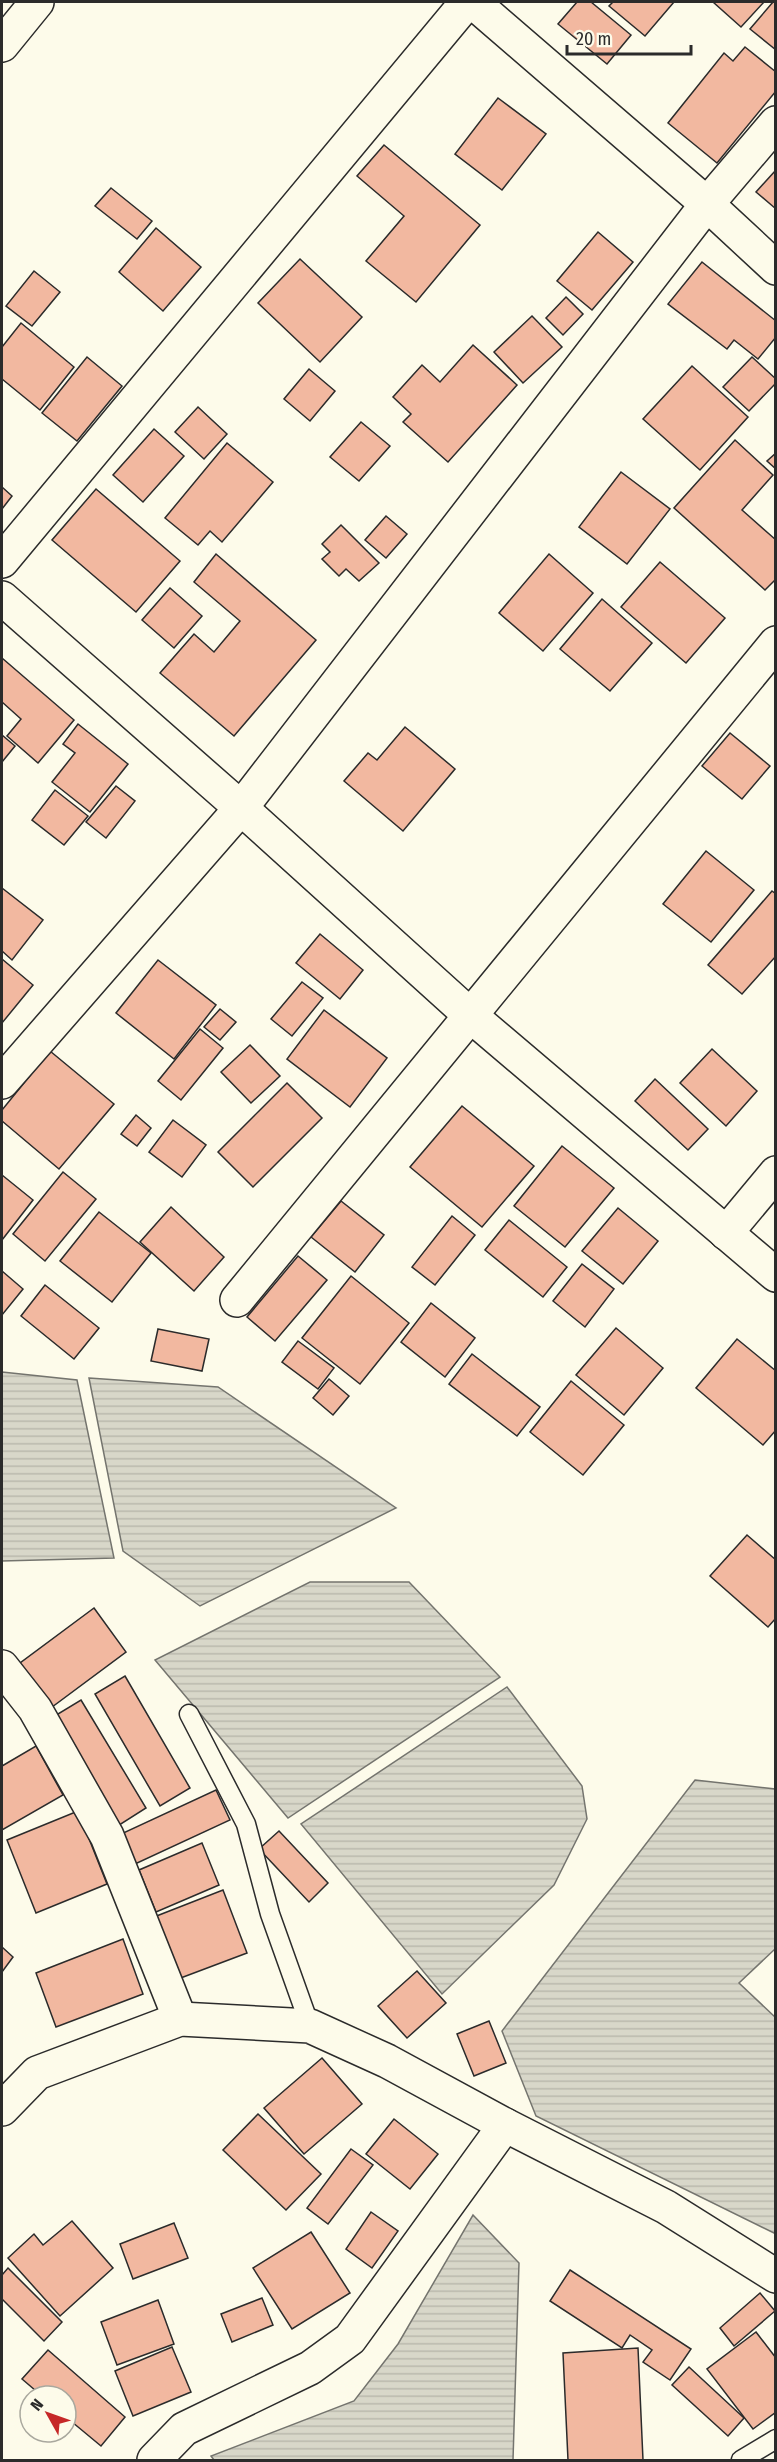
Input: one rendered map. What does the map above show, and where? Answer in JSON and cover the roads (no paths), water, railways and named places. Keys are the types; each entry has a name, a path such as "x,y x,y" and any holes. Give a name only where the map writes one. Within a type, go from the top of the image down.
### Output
{"street":[{"path":"2,45 37,2"},
{"path":"2,561 467,2"},
{"path":"473,2 707,204 776,268"},
{"path":"2,1082 242,808 707,204 776,123"},
{"path":"2,598 242,808 471,1016 776,1275"},
{"path":"237,1300 776,643"},
{"path":"726,1233 776,1173"},
{"path":"2,1667 35,1709 107,1836 180,2019"},
{"path":"2,2109 38,2073 180,2019 310,2026 387,2061 666,2207 776,2276"},
{"path":"154,2460 184,2429 310,2368 350,2339 506,2125"}],"lane":[{"path":"189,1714 246,1824 270,1914 310,2026"},
{"path":"741,2460 776,2439"}]}
